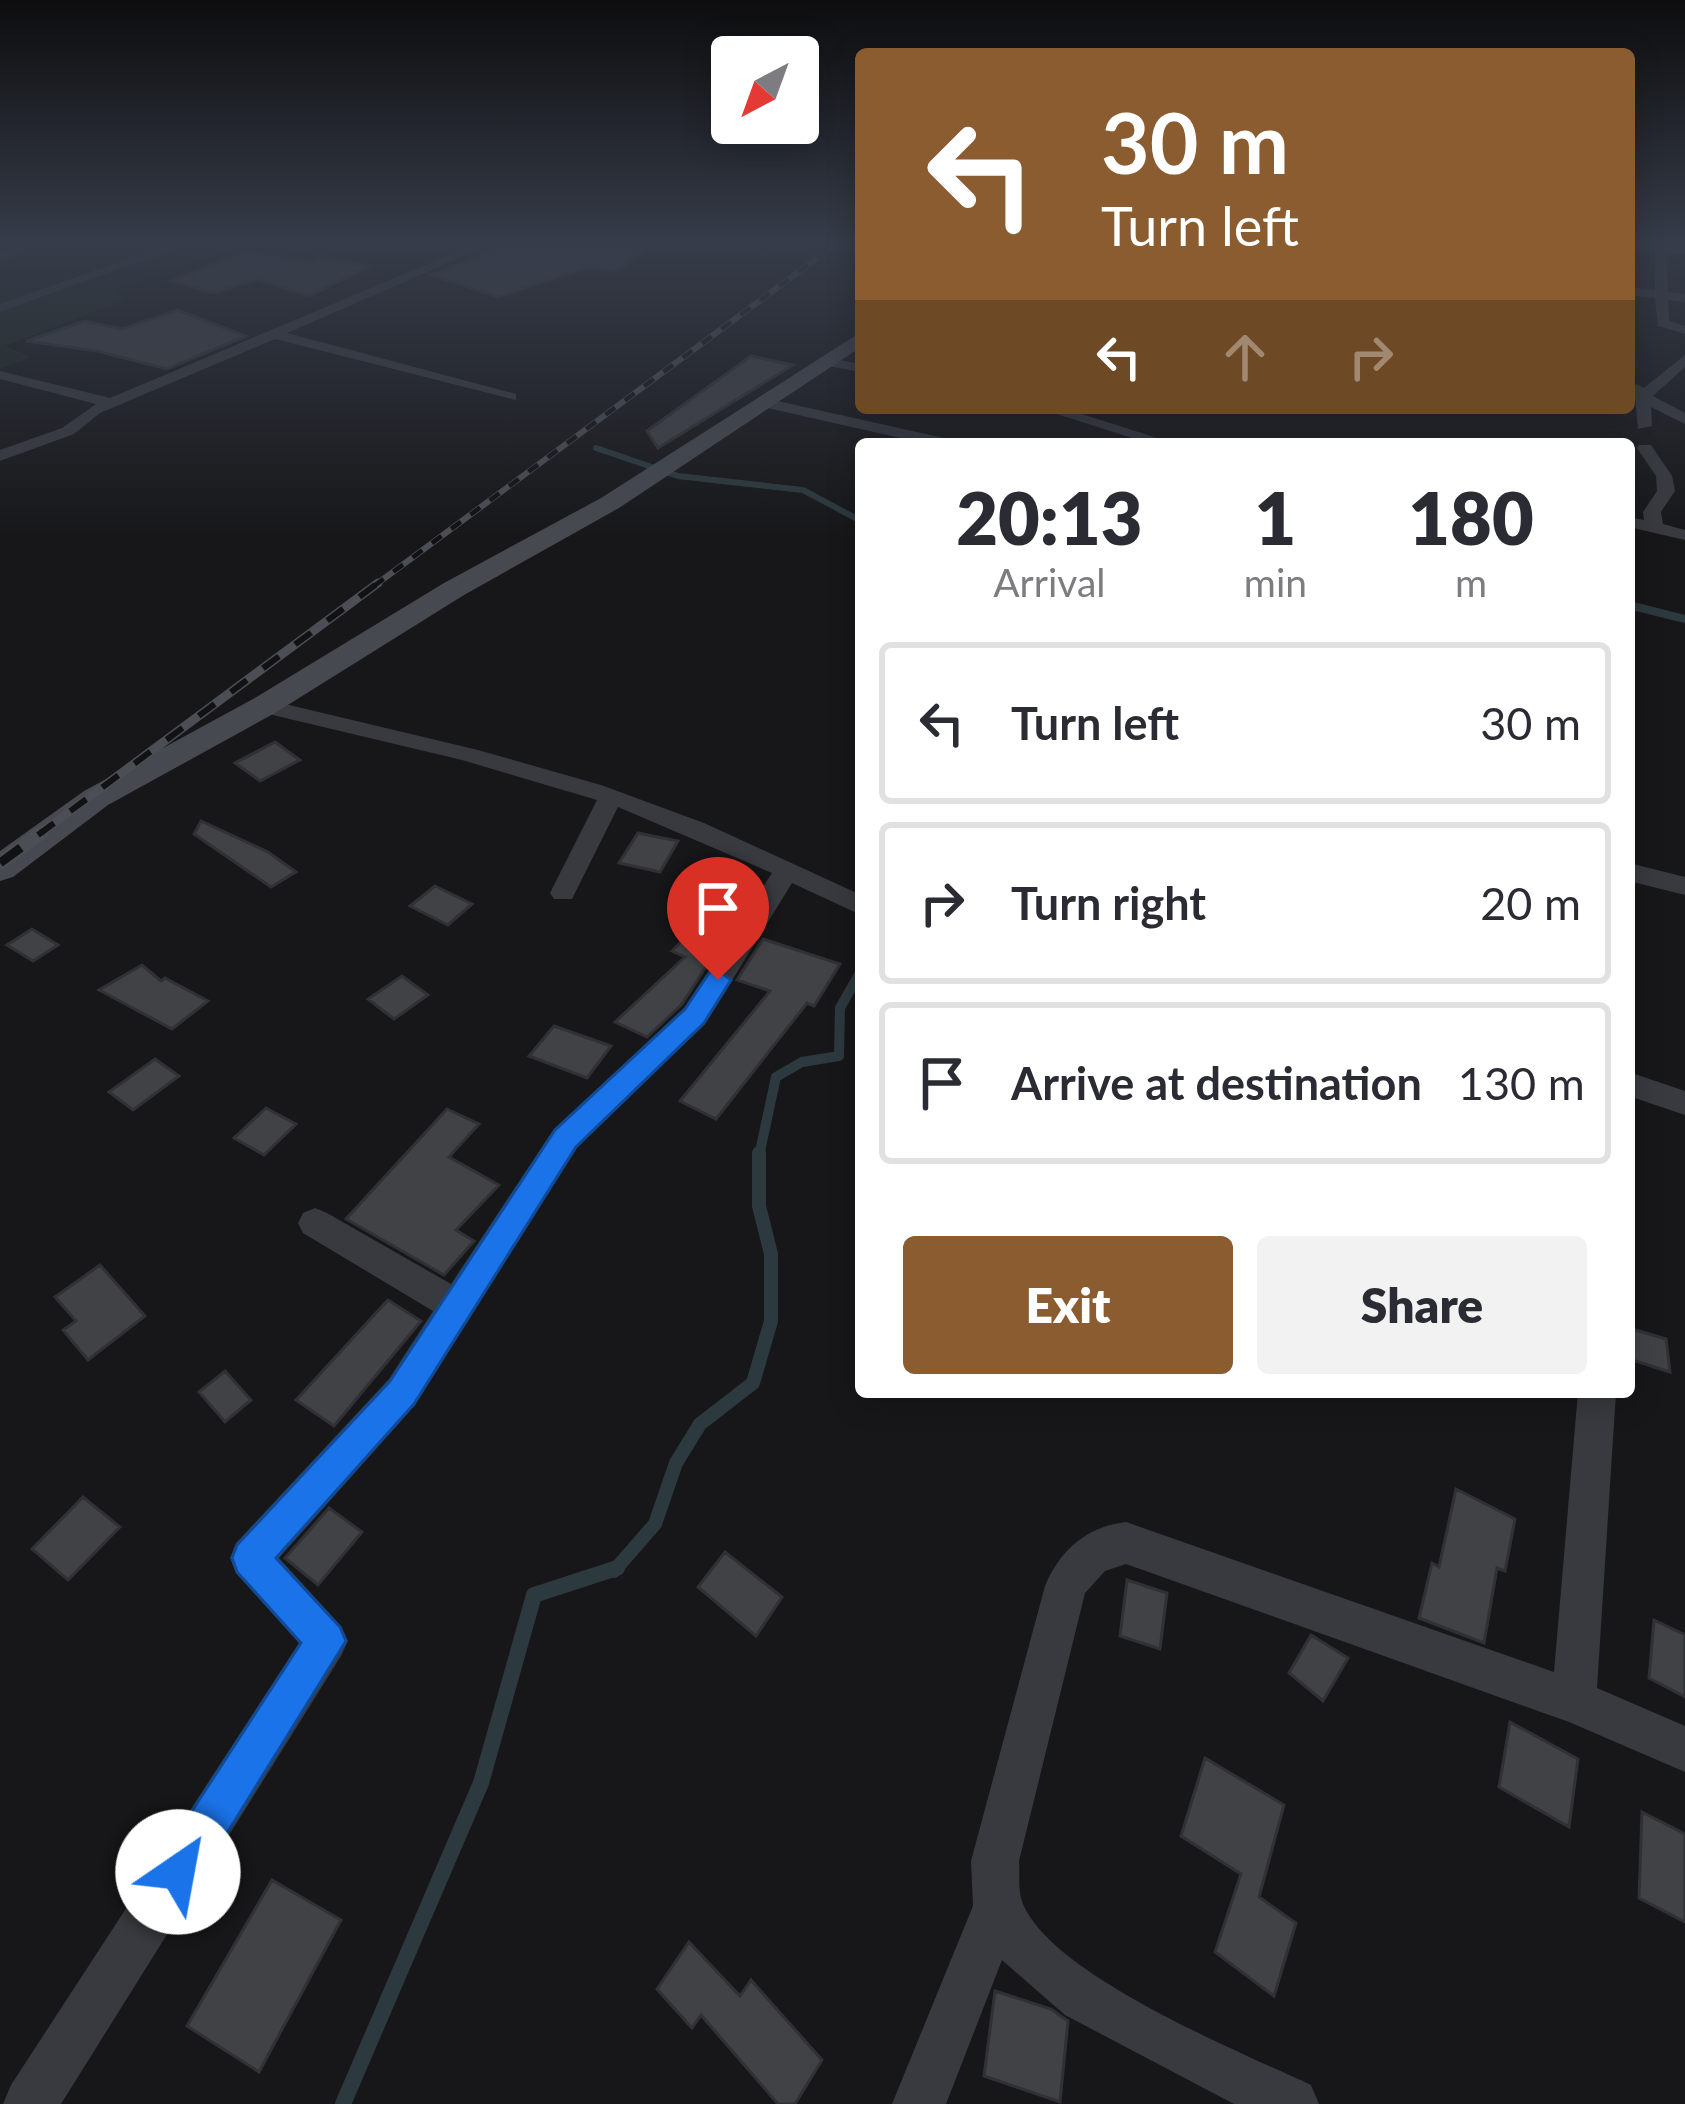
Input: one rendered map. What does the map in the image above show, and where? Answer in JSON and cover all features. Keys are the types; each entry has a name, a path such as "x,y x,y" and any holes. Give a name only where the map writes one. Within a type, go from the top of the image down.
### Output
{"main road":[{"path":"0,868 96,798 264,706 661,470 855,342"}],"street":[{"path":"0,456 68,431 76,421 111,404 265,340"},
{"path":"297,340 511,397"},
{"path":"1644,426 1643,398 1685,359"},
{"path":"826,362 855,367"},
{"path":"0,375 111,404"},
{"path":"1635,390 1685,419"},
{"path":"764,404 925,438"},
{"path":"1066,414 1148,438"},
{"path":"1645,448 1664,476 1666,491 1652,512 1654,527"},
{"path":"1635,523 1685,535"},
{"path":"264,706 424,742 611,797 855,903"},
{"path":"563,893 611,797"},
{"path":"30,2104 326,1641 251,1558 402,1392 566,1138 695,1016 787,870"},
{"path":"1635,874 1685,886"},
{"path":"1635,1086 1685,1103"},
{"path":"315,1223 456,1306"},
{"path":"1574,1701 1597,1398"},
{"path":"919,2104 998,1906 995,1861 1066,1586 1075,1569 1110,1543 1126,1543 1574,1701 1685,1749"},
{"path":"998,1906 1027,1956 1069,1991 1292,2104"}],"shaded area":[{"path":"0,340 20,340 5,346 32,357 0,369"}],"building":[{"path":"236,340 167,369 97,351 26,341"},
{"path":"751,356 793,365 658,448 647,431"},
{"path":"275,742 300,760 260,781 235,763"},
{"path":"201,821 268,852 296,872 271,887 194,834"},
{"path":"638,833 678,841 660,872 619,863"},
{"path":"435,886 472,904 448,925 410,906"},
{"path":"694,928 723,940 682,1004 647,1037 615,1022 685,957 672,951"},
{"path":"32,929 58,945 33,961 7,945"},
{"path":"763,939 840,964 814,1006 807,1003 716,1119 680,1101 770,991 737,980"},
{"path":"142,965 161,981 165,978 208,1001 172,1029 99,990"},
{"path":"402,976 428,995 394,1019 368,999"},
{"path":"554,1026 611,1046 587,1078 529,1056"},
{"path":"155,1059 179,1076 133,1110 109,1092"},
{"path":"266,1108 296,1124 264,1155 234,1138"},
{"path":"447,1109 479,1124 449,1157 499,1185 456,1230 474,1241 444,1275 346,1219"},
{"path":"100,1265 145,1316 88,1360 63,1330 76,1321 55,1297"},
{"path":"388,1300 421,1321 334,1426 296,1400"},
{"path":"1635,1330 1666,1339 1670,1372 1635,1361"},
{"path":"225,1371 251,1400 225,1422 199,1392"},
{"path":"1456,1489 1515,1519 1505,1571 1497,1568 1484,1643 1419,1618 1432,1563 1439,1567"},
{"path":"83,1497 120,1527 68,1580 32,1549"},
{"path":"329,1508 362,1532 318,1585 285,1558"},
{"path":"725,1552 782,1597 756,1636 698,1587"},
{"path":"1127,1580 1167,1593 1160,1649 1120,1636"},
{"path":"1654,1620 1685,1635 1685,1697 1649,1678"},
{"path":"1311,1635 1348,1658 1323,1701 1289,1673"},
{"path":"1510,1722 1578,1759 1569,1827 1499,1787"},
{"path":"1205,1758 1284,1805 1259,1897 1296,1923 1274,1996 1215,1952 1241,1874 1181,1836"},
{"path":"1642,1812 1685,1834 1685,1922 1639,1898"},
{"path":"272,1880 341,1920 259,2072 187,2026"},
{"path":"689,1942 740,1996 751,1980 822,2060 795,2104 778,2104 701,2015 692,2028 657,1989"},
{"path":"995,1991 1051,2009 1068,2021 1060,2102 984,2076"}],"waterway":[{"path":"596,448 678,476 803,490 855,518"},
{"path":"1635,606 1685,619"},
{"path":"759,1156 776,1077 802,1062 839,1056 840,1008 855,982"},
{"path":"616,1568 655,1524 676,1463 700,1424 753,1383 771,1321 771,1254 759,1206 759,1156"},
{"path":"343,2104 481,1783 534,1595 616,1568"}],"railway":[{"path":"374,586 706,340"},
{"path":"38,835 378,583"},
{"path":"0,863 42,832"}],"route":[{"path":"178,1872 326,1641 251,1558 402,1392 566,1138 695,1016 718,980"}]}
